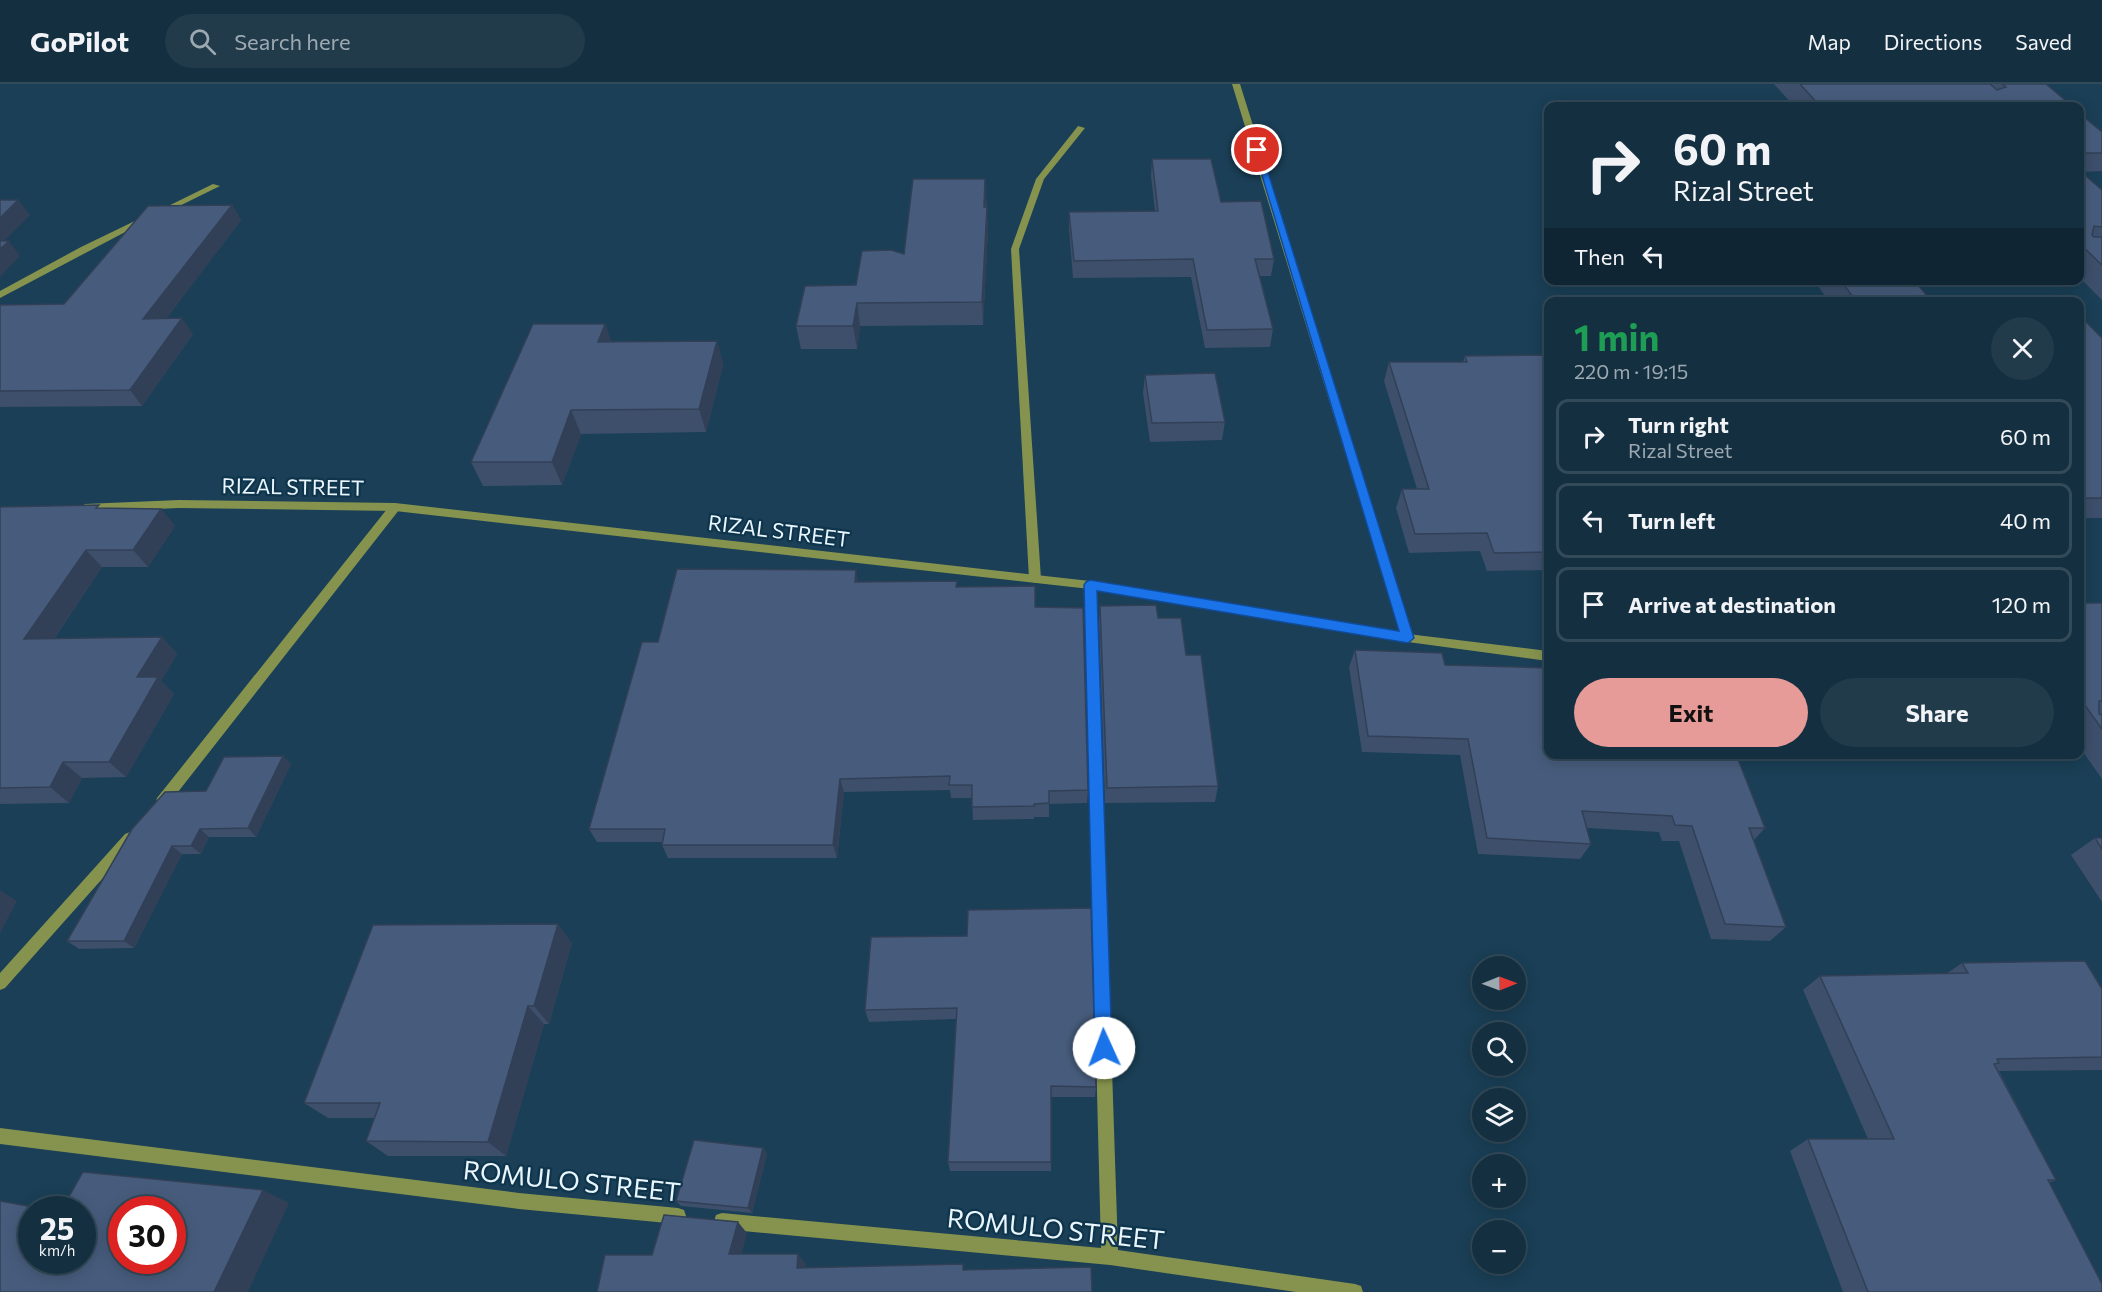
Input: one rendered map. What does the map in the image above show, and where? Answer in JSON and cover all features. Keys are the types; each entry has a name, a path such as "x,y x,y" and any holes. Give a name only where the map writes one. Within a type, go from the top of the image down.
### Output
{"street":[{"path":"1236,84 1408,638"},
{"path":"1035,579 1015,249 1040,179 1081,128"},
{"path":"0,295 84,249 216,186"},
{"name":"RIZAL STREET","path":"72,509 179,504 395,507 1090,585 1408,638 1544,655"},
{"path":"0,983 182,780 395,507"},
{"path":"1090,585 1110,1257"},
{"name":"ROMULO STREET","path":"0,1136 519,1202 1110,1257 1305,1288 1355,1292"}],"building":[{"path":"1800,84 1990,84 1997,90 2006,87 2002,84 2046,84 2067,102 1816,102"},
{"path":"2084,117 2102,132 2102,153 2084,153"},
{"path":"1152,159 1211,159 1221,202 1261,201 1274,259 1255,259 1273,329 1207,330 1193,259 1074,261 1069,212 1158,211"},
{"path":"2084,174 2102,190 2102,227 2094,226 2092,235 2102,237 2102,265 2084,248"},
{"path":"913,179 985,179 984,207 987,207 982,302 857,303 853,326 796,326 805,286 856,285 862,251 891,250 904,254"},
{"path":"0,200 18,200 0,218"},
{"path":"232,205 143,319 182,318 130,390 0,391 0,305 64,304 148,206"},
{"path":"0,241 9,241 0,249"},
{"path":"1844,285 1918,285 1928,297 1853,297"},
{"path":"2084,320 2102,338 2102,498 2084,498"},
{"path":"533,324 605,324 598,342 717,341 699,409 571,410 552,462 471,462"},
{"path":"1544,355 1544,552 1494,553 1487,533 1415,534 1402,489 1429,489 1389,362 1467,362 1465,356"},
{"path":"1215,373 1225,422 1152,423 1145,375"},
{"path":"99,505 96,508 161,509 133,550 86,550 24,639 162,637 137,677 158,677 109,762 63,762 50,787 0,788 0,507"},
{"path":"677,569 856,570 855,582 957,581 956,587 1035,586 1035,607 1083,608 1088,790 1049,791 1049,803 1034,804 1034,806 972,807 972,785 949,785 950,776 840,779 833,845 662,845 665,829 589,829 642,642 658,642"},
{"path":"2084,602 2102,603 2102,701 2099,701 2099,714 2102,715 2102,729 2084,704"},
{"path":"1156,605 1158,618 1181,618 1186,655 1201,655 1218,786 1107,788 1100,606"},
{"path":"1355,650 1442,653 1445,665 1544,668 1544,759 1738,759 1765,828 1749,828 1786,927 1725,924 1692,826 1675,825 1672,816 1582,811 1591,844 1487,838 1468,739 1368,736"},
{"path":"283,756 248,828 200,829 191,846 172,846 124,941 67,941 132,829 165,792 206,791 224,757"},
{"path":"2095,838 2102,838 2102,849"},
{"path":"1091,908 1096,1087 1051,1086 1051,1162 948,1162 957,1008 865,1010 871,937 967,936 968,910"},
{"path":"558,924 534,1006 528,1006 488,1142 366,1141 380,1103 304,1103 373,925"},
{"path":"2085,961 2102,989 2102,1057 1997,1059 1999,1063 1994,1064 2056,1180 2048,1180 2102,1284 2102,1292 1868,1292 1808,1139 1894,1139 1820,976 1968,973 1962,963"},
{"path":"694,1140 763,1148 748,1208 676,1201"},
{"path":"83,1172 263,1190 214,1292 0,1292 0,1201 18,1204 18,1274 96,1274 96,1196 69,1196"},
{"path":"664,1215 738,1222 729,1254 798,1254 797,1268 963,1264 963,1270 1091,1267 1092,1292 597,1292 605,1255 652,1255"}],"route":[{"path":"1104,1048 1090,585 1408,638 1257,150"}]}
